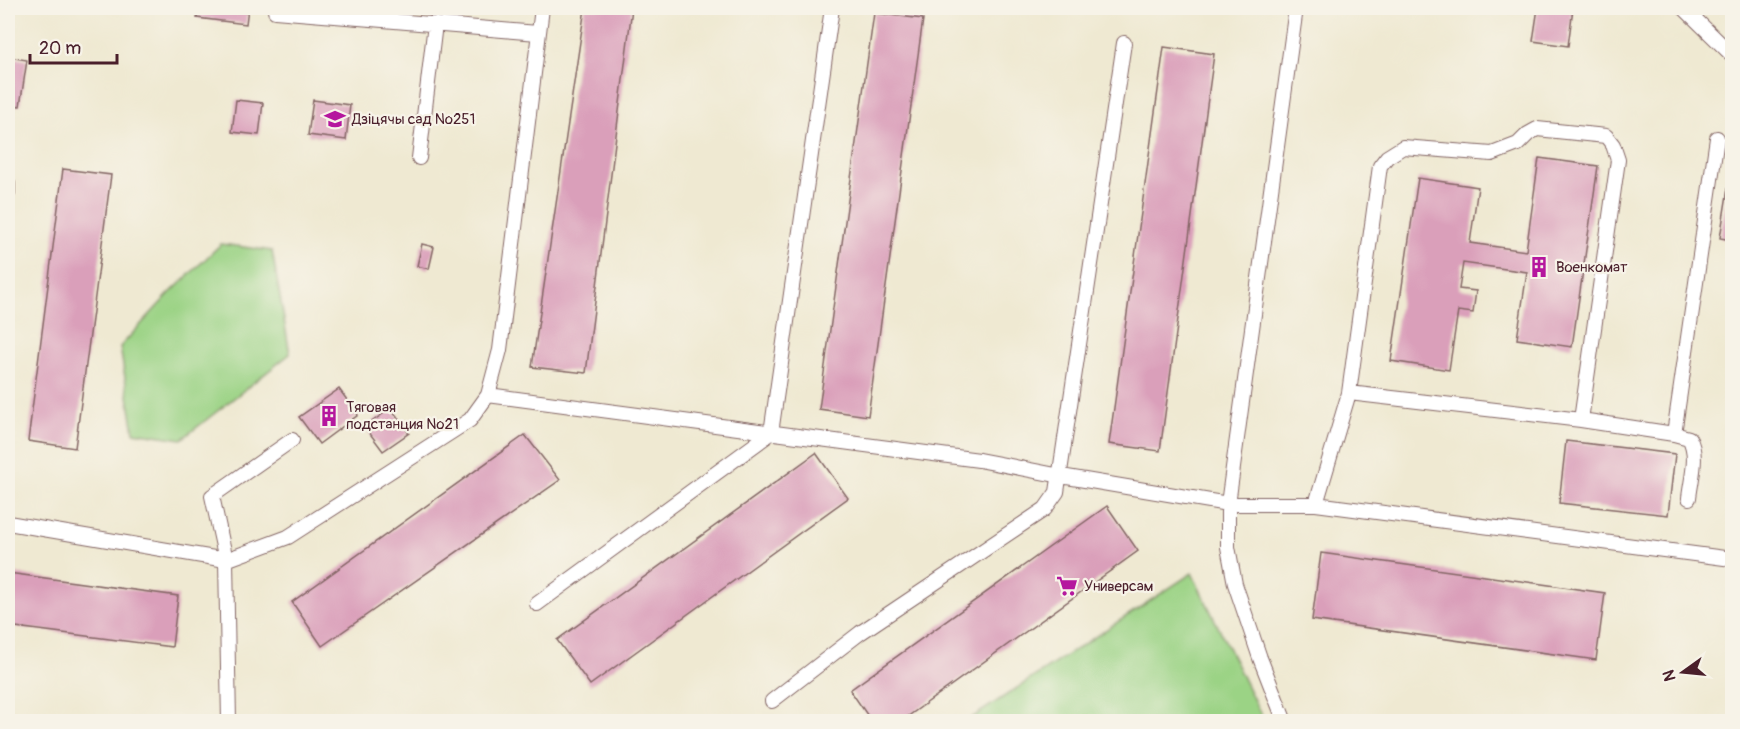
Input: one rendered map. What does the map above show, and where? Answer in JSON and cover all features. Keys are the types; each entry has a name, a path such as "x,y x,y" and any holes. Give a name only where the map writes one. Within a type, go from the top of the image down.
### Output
{"lane":[{"path":"8,523 226,560 288,537 470,420 488,395 500,350 542,8"},
{"path":"537,604 771,433 832,8"},
{"path":"1285,722 1235,584 1228,546 1228,504 1296,8"},
{"path":"1684,8 1732,55"},
{"path":"275,11 538,33"},
{"path":"419,158 435,24"},
{"path":"772,701 860,633 1045,509 1057,492 1124,43"},
{"path":"1316,504 1349,393 1380,166 1387,157 1402,147 1492,154 1518,144 1536,129 1606,136 1613,144 1618,160 1581,420"},
{"path":"1674,434 1717,138"},
{"path":"8,184 8,192"},
{"path":"1349,393 1581,420 1689,438 1694,446 1695,456 1689,498"},
{"path":"488,395 978,460 1228,504 1316,504 1732,559"},
{"path":"229,722 226,560 212,496 292,440"}],"green space":[{"path":"221,244 272,251 290,354 182,439 134,432 120,347 169,294"},
{"path":"1192,573 1264,721 967,721"}],"building":[{"path":"199,8 248,8 246,24 197,18"},
{"path":"585,8 632,8 586,373 532,367"},
{"path":"1538,8 1573,8 1568,46 1533,41"},
{"path":"874,13 923,19 868,416 819,409"},
{"path":"1164,47 1214,54 1160,451 1109,444"},
{"path":"8,57 27,60 20,106 8,105"},
{"path":"236,100 263,103 259,135 232,132"},
{"path":"313,100 350,105 346,140 308,135"},
{"name":"Военкомат","path":"1539,158 1598,166 1572,347 1517,339 1527,272 1463,263 1459,289 1476,291 1473,313 1458,311 1449,370 1391,361 1418,178 1478,187 1470,243 1526,251"},
{"path":"63,169 111,175 75,448 28,441"},
{"path":"1732,170 1732,240 1720,238"},
{"path":"422,244 434,247 429,269 417,266"},
{"name":"Тяговая подстанция №21","path":"339,389 358,415 319,444 299,417"},
{"path":"391,408 409,433 383,451 365,427"},
{"path":"525,435 560,480 322,646 292,602"},
{"path":"1566,441 1675,454 1668,515 1559,503"},
{"path":"816,453 848,498 590,685 557,640"},
{"path":"1107,506 1138,551 900,722 872,722 850,690"},
{"path":"1321,553 1605,593 1596,660 1312,620"},
{"path":"8,573 178,596 172,647 8,626"}],"place":[{"name":"Дзіцячы сад №251","path":"335,119"},
{"name":"Военкомат","path":"1539,267"},
{"name":"Тяговая подстанция №21","path":"329,416"},
{"name":"Универсам","path":"1067,586"}]}
